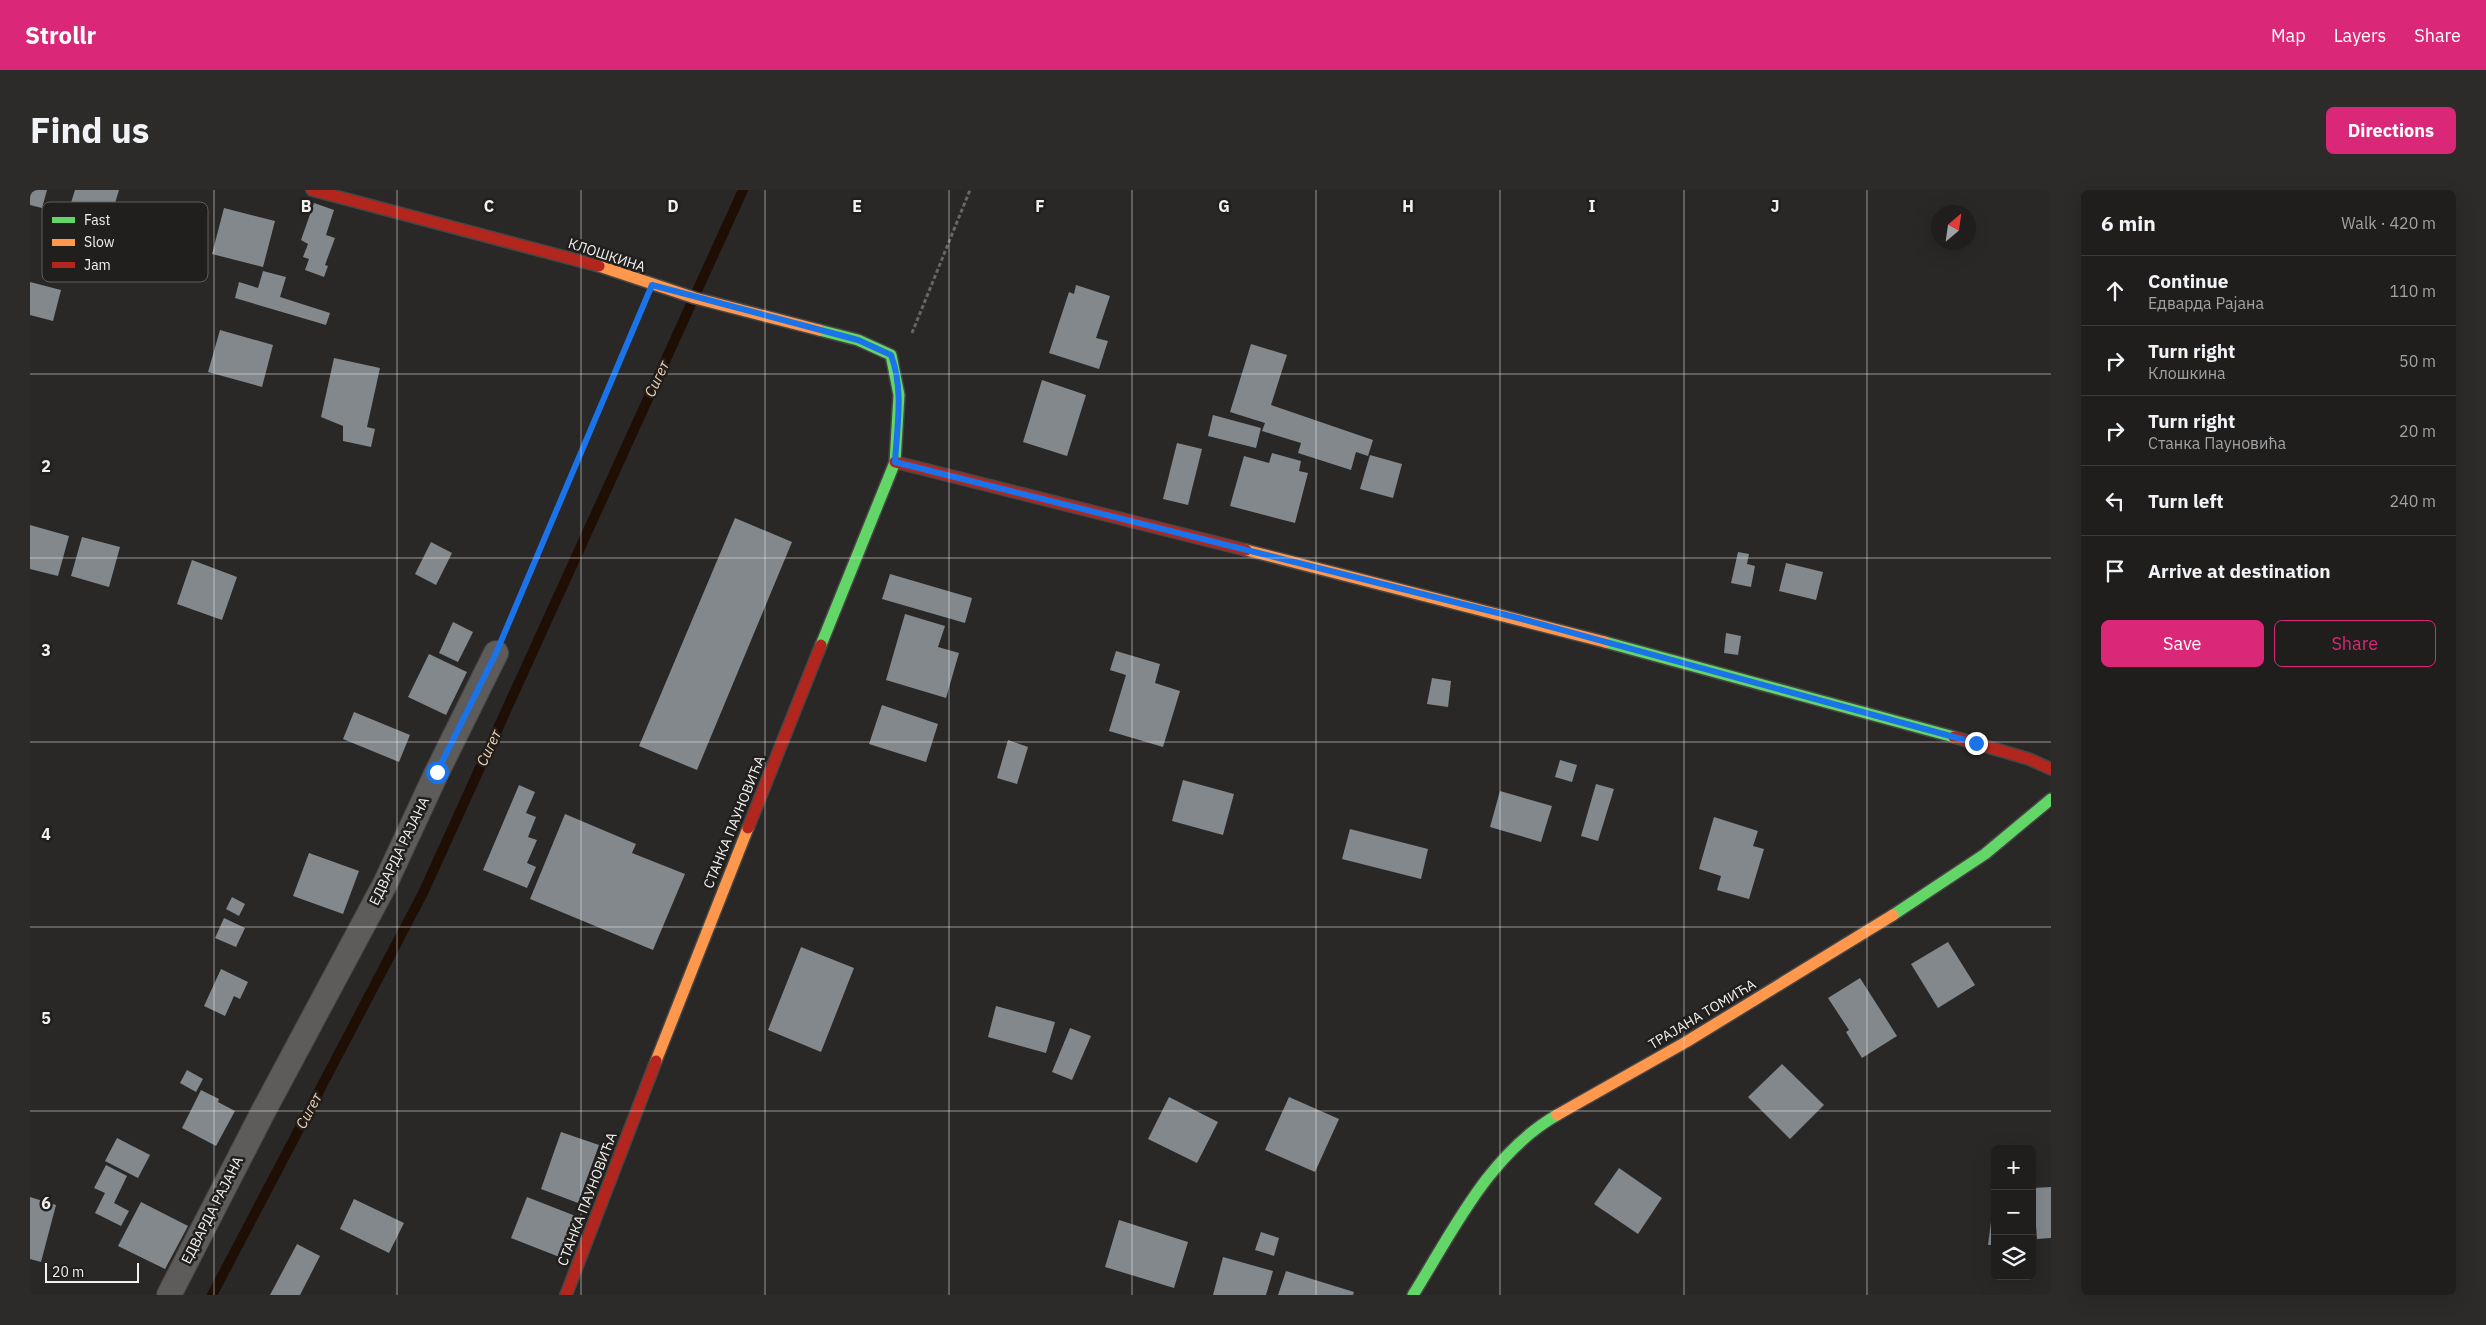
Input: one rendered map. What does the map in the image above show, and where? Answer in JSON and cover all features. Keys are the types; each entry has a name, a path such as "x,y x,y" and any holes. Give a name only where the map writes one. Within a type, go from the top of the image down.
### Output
{"street":[{"name":"КЛОШКИНА","path":"312,190 600,266 652,285 858,340 891,355"},
{"name":"СТАНКА ПАУНОВИЋА","path":"566,1295 709,923 895,462 899,403 896,370 891,355"},
{"path":"895,462 1527,621 1976,743 2029,758 2051,769"},
{"name":"ЕДВАРДА РАЈАНА","path":"169,1295 264,1110 385,884 437,772 496,653"},
{"name":"ТРАЈАНА ТОМИЋА","path":"1413,1295 1474,1197 1507,1153 1545,1122 1686,1042 1872,929 1985,854 2051,800"}],"path":[{"path":"891,355 912,333 970,190"},
{"path":"496,653 652,285"}],"building":[{"path":"30,190 47,190 44,202 42,202 42,208 30,205"},
{"path":"75,190 119,190 115,202 71,202"},
{"path":"314,203 334,210 326,235 335,238 325,265 328,266 324,277 305,270 309,259 303,257 308,244 301,240"},
{"path":"224,208 275,221 263,267 212,254"},
{"path":"263,271 286,277 280,297 330,313 326,325 235,298 239,282 258,288"},
{"path":"30,282 61,290 53,321 30,315"},
{"path":"1076,285 1110,296 1096,338 1108,341 1099,369 1049,353 1069,292 1074,294"},
{"path":"220,330 273,345 262,387 208,372"},
{"path":"1251,344 1287,355 1271,405 1373,440 1368,456 1356,452 1351,470 1298,453 1301,443 1262,431 1265,423 1230,412"},
{"path":"334,358 380,368 367,427 375,429 371,447 343,441 343,426 321,417"},
{"path":"1042,380 1086,395 1067,456 1023,442"},
{"path":"1213,415 1261,428 1256,448 1208,436"},
{"path":"1177,443 1202,449 1188,505 1163,499"},
{"path":"1272,453 1301,461 1299,471 1308,473 1295,523 1230,506 1244,456 1269,463"},
{"path":"1370,455 1402,464 1393,498 1360,489"},
{"path":"735,518 792,542 697,770 639,746"},
{"path":"30,525 69,536 58,576 30,569"},
{"path":"82,537 120,547 109,587 71,576"},
{"path":"431,542 452,553 436,585 415,574"},
{"path":"1738,552 1749,554 1747,564 1755,566 1751,587 1731,583"},
{"path":"192,560 237,577 222,620 177,604"},
{"path":"1786,563 1823,572 1816,600 1779,591"},
{"path":"890,574 972,598 965,623 882,599"},
{"path":"905,614 945,626 938,647 959,653 946,698 886,680"},
{"path":"453,622 473,632 458,662 439,653"},
{"path":"1726,633 1741,636 1738,655 1724,653"},
{"path":"1116,651 1160,664 1155,683 1180,691 1163,747 1109,731 1126,675 1110,670"},
{"path":"429,654 467,672 446,715 408,697"},
{"path":"1432,678 1451,681 1448,707 1427,704"},
{"path":"882,705 938,724 926,762 869,744"},
{"path":"354,712 410,735 399,762 343,739"},
{"path":"1008,740 1028,747 1017,784 997,778"},
{"path":"1560,760 1577,765 1572,782 1555,777"},
{"path":"1183,780 1234,794 1223,835 1172,821"},
{"path":"1596,784 1614,789 1598,841 1581,836"},
{"path":"519,785 535,792 526,813 536,817 528,837 537,840 527,863 536,867 527,888 483,870"},
{"path":"1500,791 1552,806 1541,842 1490,827"},
{"path":"565,814 636,844 632,853 685,874 653,950 530,899"},
{"path":"1714,817 1758,831 1753,846 1764,849 1749,899 1717,890 1721,876 1699,869"},
{"path":"1350,829 1428,849 1421,879 1342,859"},
{"path":"309,853 359,871 343,914 293,896"},
{"path":"232,897 245,904 239,916 226,909"},
{"path":"224,918 245,928 236,947 215,938"},
{"path":"1948,942 1975,985 1938,1008 1911,964"},
{"path":"801,947 854,968 821,1052 768,1030"},
{"path":"221,969 248,982 240,999 234,996 225,1016 204,1006"},
{"path":"1860,978 1897,1036 1862,1058 1846,1032 1849,1030 1828,998"},
{"path":"996,1006 1055,1022 1046,1053 988,1037"},
{"path":"1070,1028 1091,1036 1072,1080 1052,1072"},
{"path":"1782,1064 1824,1105 1790,1139 1748,1097"},
{"path":"187,1070 203,1079 196,1092 180,1083"},
{"path":"201,1090 219,1099 218,1102 235,1111 216,1146 182,1128"},
{"path":"1169,1097 1218,1122 1197,1163 1148,1139"},
{"path":"1289,1097 1339,1119 1315,1172 1265,1150"},
{"path":"561,1132 599,1145 578,1203 541,1189"},
{"path":"117,1138 150,1155 138,1178 105,1161"},
{"path":"106,1165 127,1176 114,1203 129,1211 121,1226 95,1213 105,1193 94,1188"},
{"path":"1619,1168 1662,1198 1638,1234 1594,1204"},
{"path":"2051,1187 2051,1238 2037,1239 2036,1188"},
{"path":"30,1197 56,1205 41,1262 30,1259"},
{"path":"527,1197 578,1217 562,1258 511,1238"},
{"path":"354,1199 404,1223 389,1253 340,1229"},
{"path":"141,1202 188,1226 165,1269 118,1246"},
{"path":"1119,1220 1188,1242 1174,1288 1105,1267"},
{"path":"1991,1222 1991,1245 1988,1245"},
{"path":"1261,1232 1279,1238 1274,1256 1255,1250"},
{"path":"297,1244 320,1256 300,1295 270,1295"},
{"path":"1223,1257 1273,1271 1266,1295 1213,1295"},
{"path":"1286,1271 1354,1292 1353,1295 1278,1295"}],"waterway":[{"name":"Сигет","path":"212,1295 423,893 743,190"}],"traffic: fast":[{"path":"819,330 858,340 891,355 899,395 895,462 821,645"},
{"path":"1605,642 1954,737"},
{"path":"1893,915 1985,854 2051,799"},
{"path":"1413,1295 1458,1220 1492,1172 1533,1131 1557,1115"}],"traffic: slow":[{"path":"599,266 695,298 819,330"},
{"path":"1246,550 1605,642"},
{"path":"656,1061 748,828"},
{"path":"1557,1115 1686,1042 1893,915"}],"traffic: jam":[{"path":"312,190 599,266"},
{"path":"895,462 1246,550"},
{"path":"748,828 821,645"},
{"path":"1954,737 2029,759 2051,769"},
{"path":"566,1295 656,1061"}],"route":[{"path":"437,772 496,653 652,285 858,340 891,355 896,370 899,403 895,462 1518,618 1976,743"}]}
